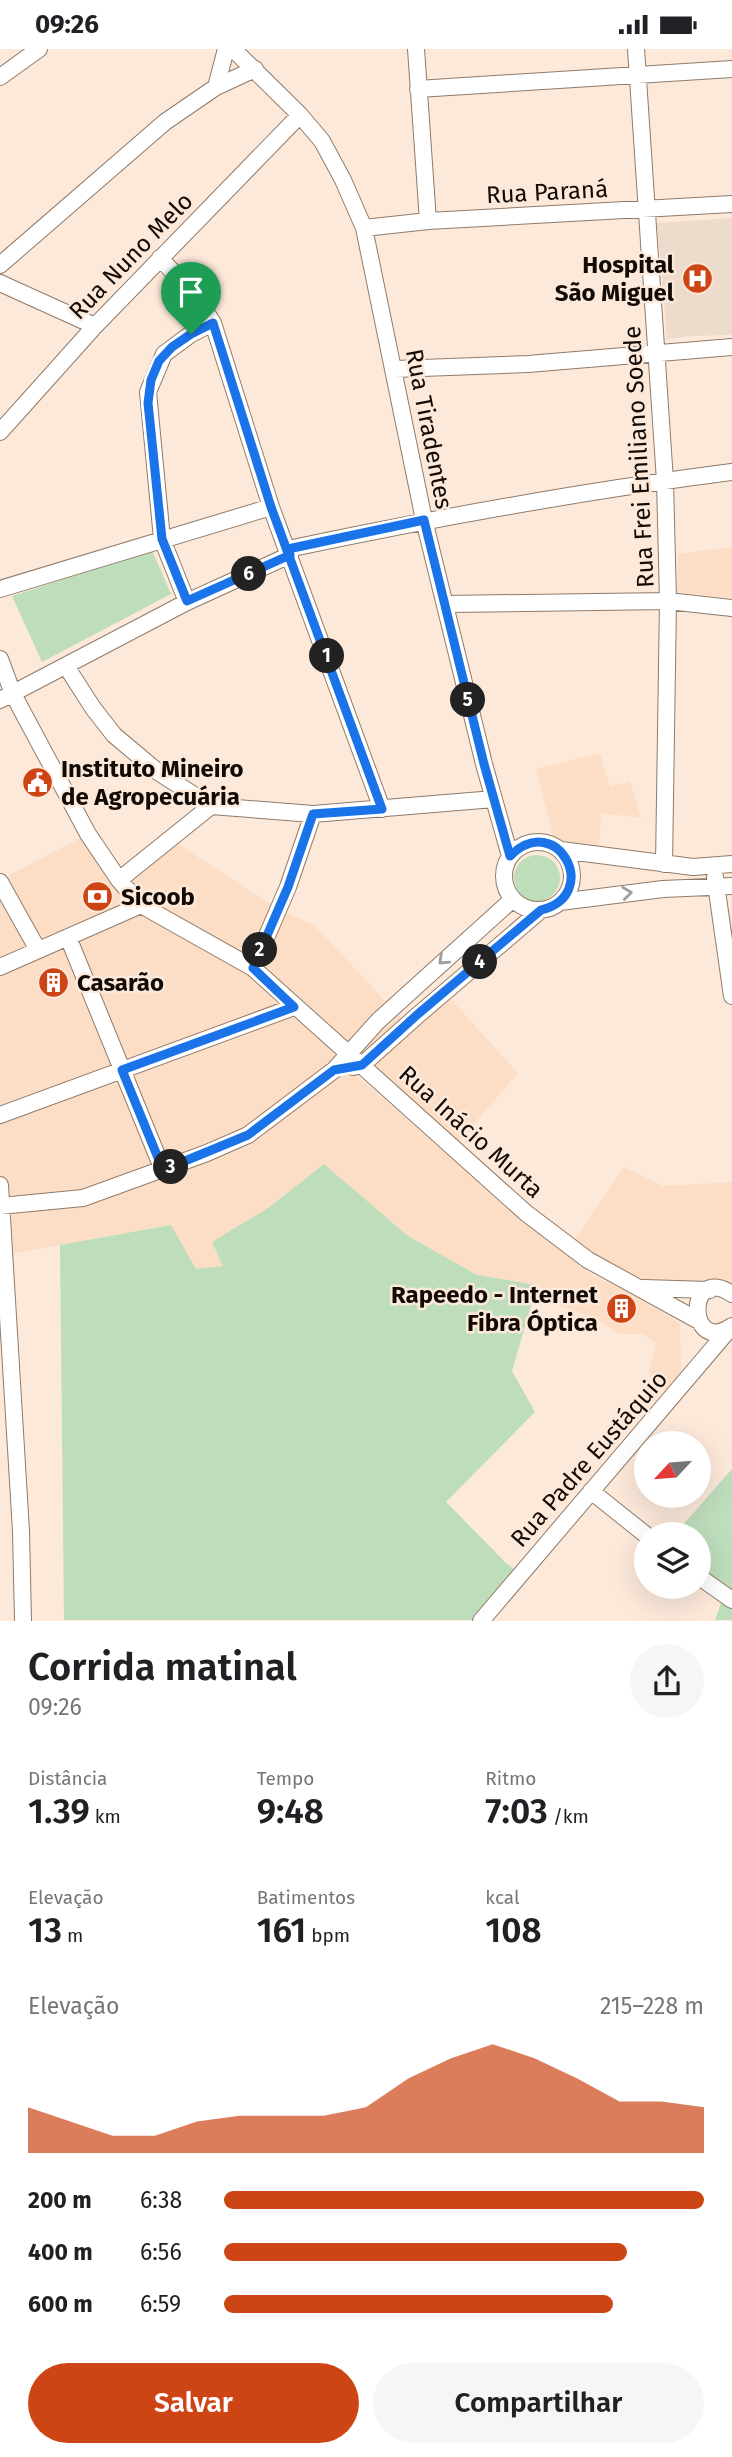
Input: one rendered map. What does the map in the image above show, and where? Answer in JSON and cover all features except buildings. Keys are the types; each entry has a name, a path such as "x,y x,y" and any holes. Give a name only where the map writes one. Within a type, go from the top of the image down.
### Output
{"street":[{"path":"0,76 39,49"},
{"path":"216,87 226,49"},
{"name":"Rua Tiradentes","path":"233,49 300,115 322,141 364,227 424,520 510,856"},
{"path":"416,49 428,221"},
{"name":"Rua Frei Emiliano Soede","path":"636,49 665,481 668,601 664,864"},
{"path":"0,265 165,122 216,87 255,69"},
{"path":"418,89 732,69"},
{"name":"Rua Nuno Melo","path":"0,432 95,326 300,115"},
{"name":"Rua Paraná","path":"364,227 732,204"},
{"path":"160,258 196,297 213,323 271,507 382,809"},
{"path":"0,283 95,326"},
{"path":"187,601 162,539 148,392 164,354 191,334 213,323"},
{"path":"395,369 528,364 732,347"},
{"path":"6,697 187,601 289,552 424,520 732,472"},
{"path":"0,589 271,507"},
{"path":"445,604 668,601 732,608"},
{"name":"Rua Inácio Murta","path":"0,659 6,697 88,834 119,880 141,905 253,968 526,1213 588,1260 699,1321 711,1331 726,1330 732,1326"},
{"path":"66,666 114,735 158,772 211,806 313,814 494,799"},
{"path":"119,880 211,806"},
{"path":"253,968 288,887 313,814"},
{"path":"541,910 531,909 513,899 504,878 505,866 510,856 528,843 551,844 568,860 572,871 571,882 560,902"},
{"path":"561,851 693,867 732,865"},
{"path":"714,866 724,887 732,996"},
{"path":"0,882 38,950"},
{"path":"334,1070 362,1065 541,910 560,902 651,890 724,887"},
{"path":"1,1206 83,1198 163,1170 248,1135 334,1070 387,1012 513,899"},
{"path":"0,967 141,905"},
{"path":"68,937 163,1170"},
{"path":"0,1115 294,1007"},
{"path":"0,1185 21,1531 23,1621"},
{"path":"640,1287 726,1289"},
{"path":"699,1321 696,1307 699,1300 726,1289"},
{"name":"Rua Padre Eustáquio","path":"481,1621 732,1326"},
{"path":"591,1491 634,1525"},
{"path":"711,1585 732,1600"}],"shaded area":[{"name":"Hospital São Miguel","path":"732,218 732,335 667,339 657,223"},
{"path":"732,547 732,598 677,592 678,554"},
{"path":"600,753 610,787 630,781 641,818 601,813 599,846 554,840 536,769"},
{"path":"88,834 119,879 170,839 278,909 315,926 407,1024 447,995 518,1073 453,1148 362,1066 354,1074 593,1276 619,1287 680,1323 681,1375 667,1392 649,1373 656,1343 643,1334 619,1334 598,1320 561,1306 537,1285 477,1275 408,1236 324,1164 268,1208 213,1242 224,1266 196,1269 170,1225 5,1255 0,1185 0,880"},
{"path":"624,1167 663,1186 732,1182 732,1285 725,1290 641,1287 570,1247"}],"green space":[{"path":"152,550 171,594 42,662 12,596"},
{"path":"537,855 553,862 560,878 553,894 537,901 521,894 514,878 521,862"},
{"path":"324,1164 408,1236 477,1275 537,1285 512,1371 535,1412 446,1502 506,1563 521,1574 483,1620 64,1620 60,1245 171,1225 196,1269 223,1266 212,1242 268,1208"},
{"path":"732,1469 732,1620 715,1620 724,1595 711,1584 711,1522 685,1522 697,1509 711,1508 711,1493"}],"place":[{"name":"Hospital São Miguel","path":"697,279"},
{"name":"Instituto Mineiro de Agropecuária","path":"38,783"},
{"name":"Sicoob","path":"98,897"},
{"name":"Casarão","path":"54,983"},
{"name":"Rapeedo - Internet Fibra Óptica","path":"621,1309"}],"route":[{"path":"191,334 164,354 148,392 162,539 187,601 290,555 288,549 424,520 484,764 510,856 528,843 551,844 568,860 572,871 567,893 560,902 541,910 362,1065 334,1070 248,1135 163,1170 122,1070 294,1007 253,968 288,887 313,814 382,809 290,555 271,507 213,323 191,334"}]}
